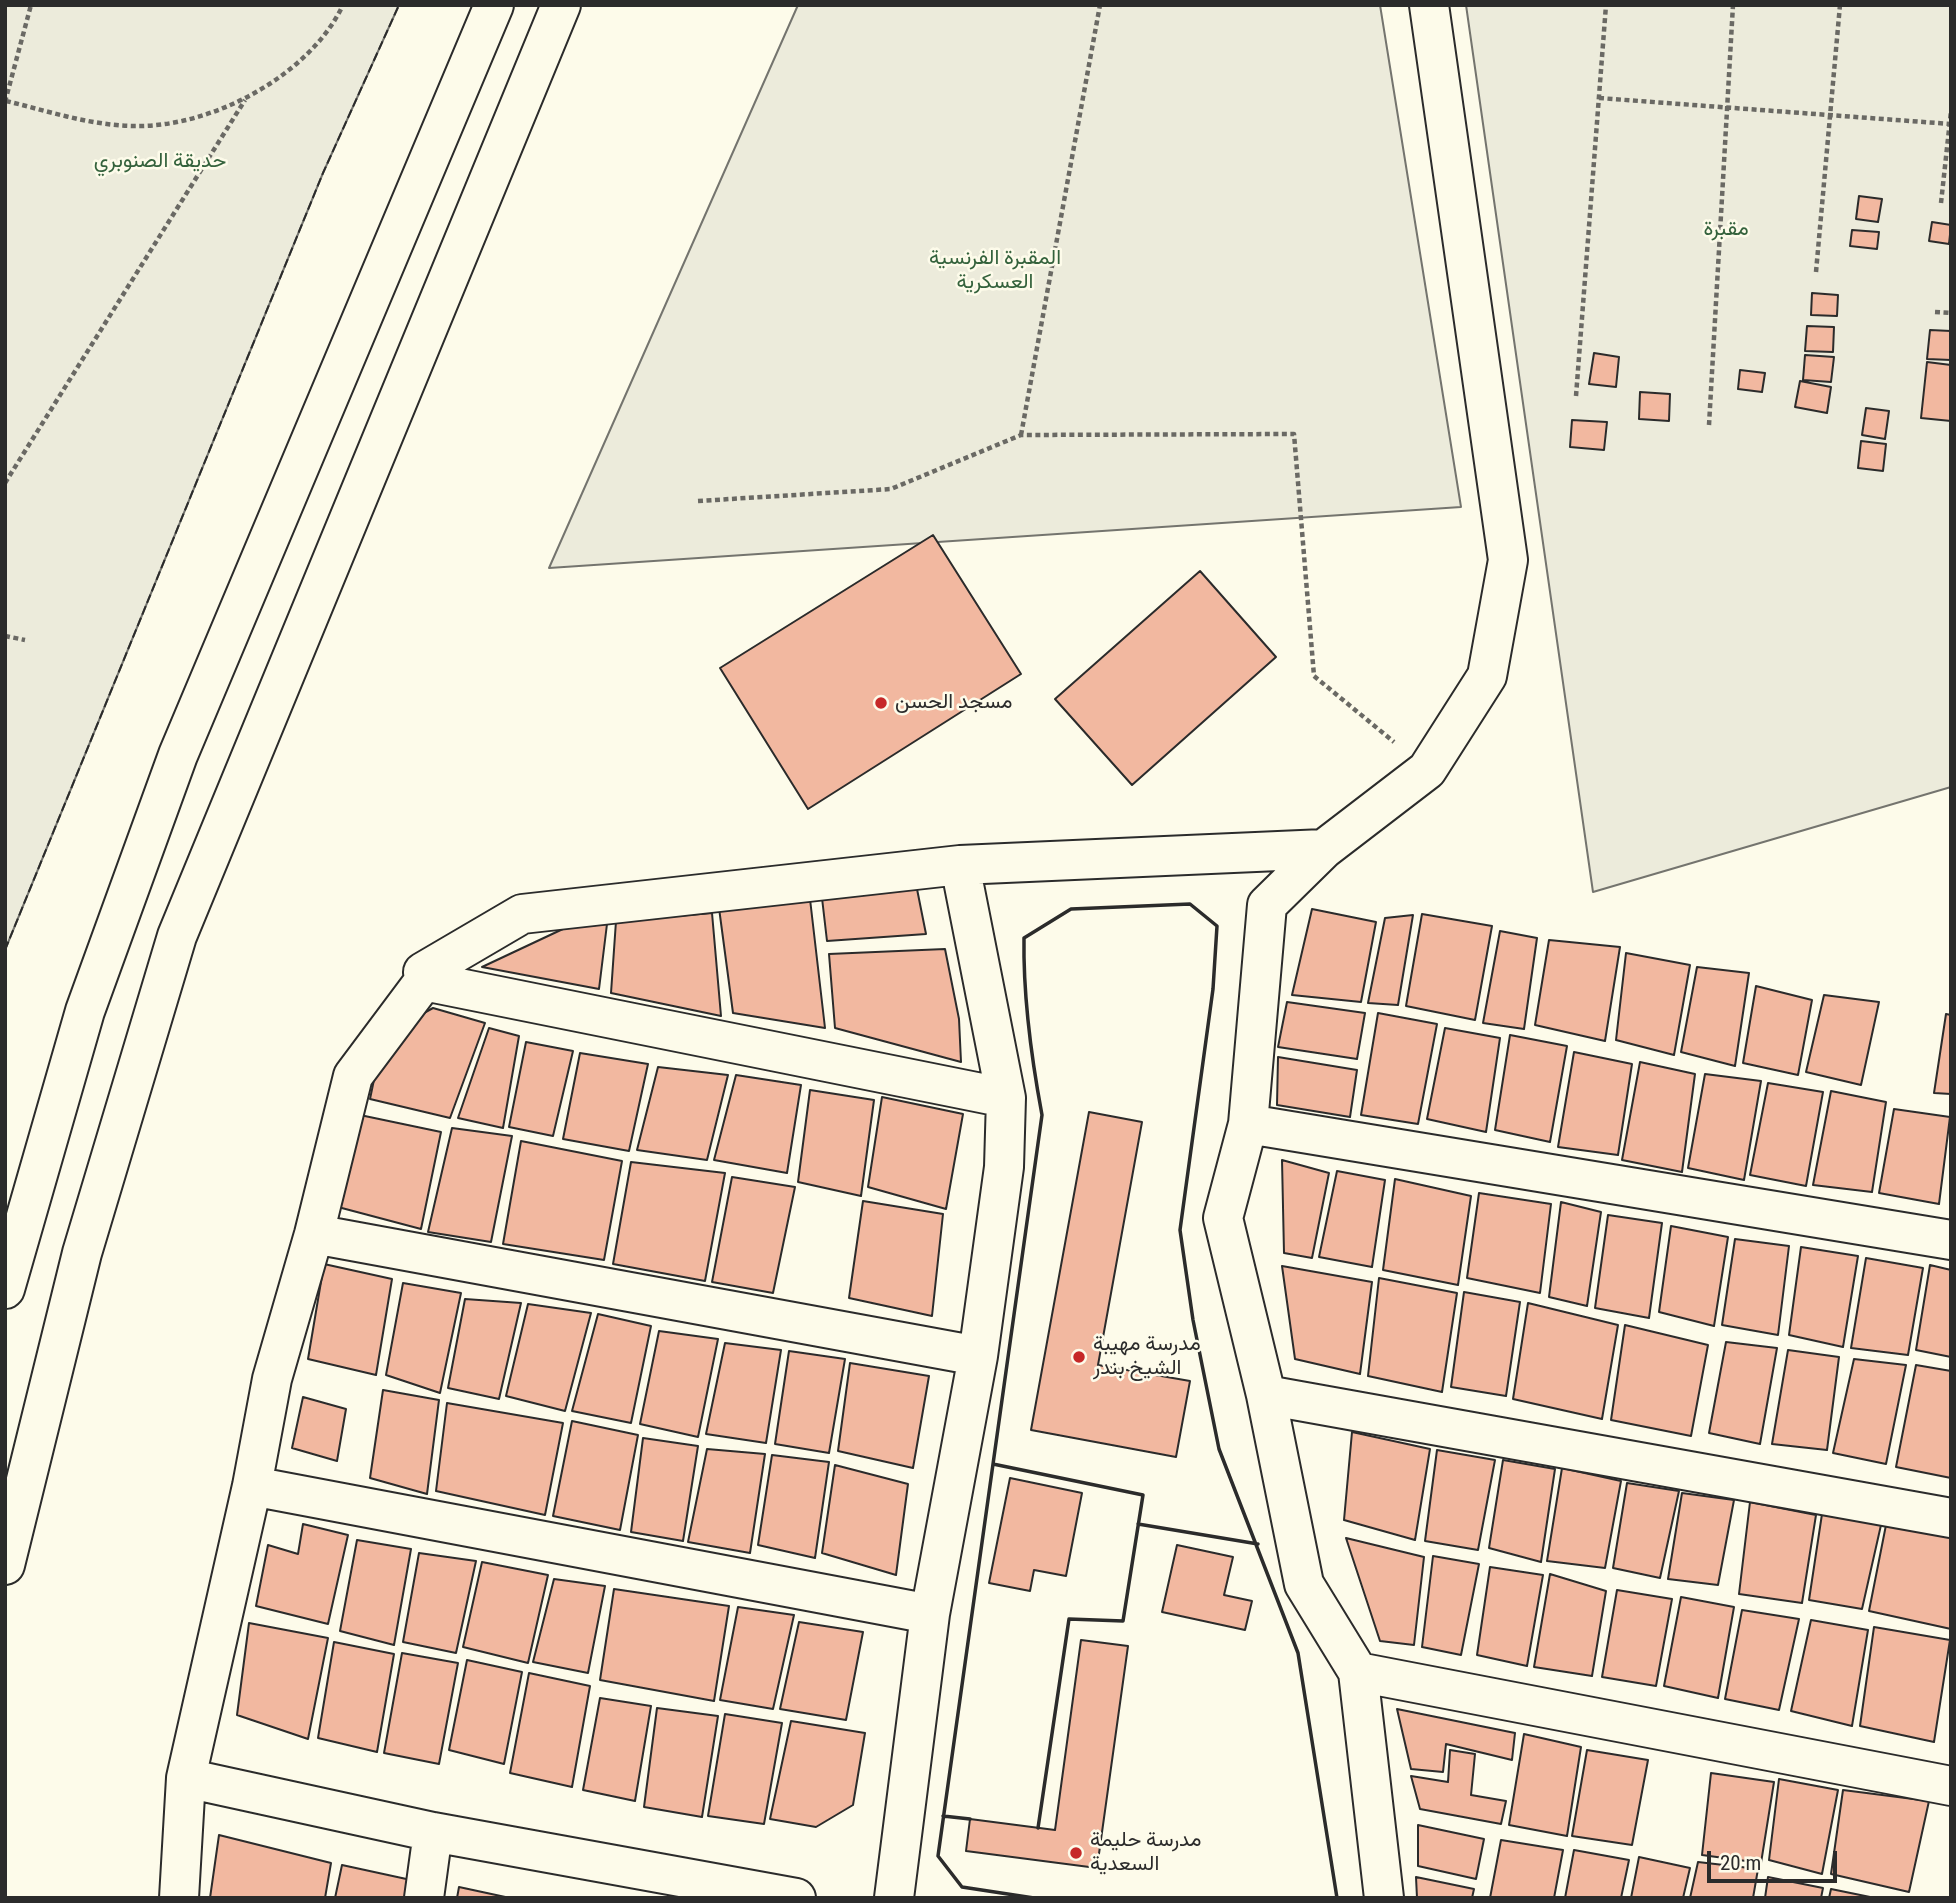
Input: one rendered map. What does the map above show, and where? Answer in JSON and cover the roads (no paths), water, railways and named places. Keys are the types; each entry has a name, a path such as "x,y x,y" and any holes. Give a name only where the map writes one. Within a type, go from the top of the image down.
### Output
{"street":[{"path":"5,1289 85,1011 178,755 494,5"},
{"path":"5,1565 82,1253 177,936 561,5"},
{"path":"1384,1898 1358,1672 1304,1584 1266,1395 1223,1218 1248,1124 1267,905 1324,849 1427,769 1487,676 1508,560 1429,5"},
{"path":"179,1898 186,1778 252,1486 272,1379 314,1234 353,1076 424,981 423,972 522,914 960,864 1324,849"},
{"path":"894,1898 930,1614 978,1356 1004,1167 1006,1098 960,864"},
{"path":"424,981 1006,1098"},
{"path":"1248,1124 1951,1240"},
{"path":"314,1234 978,1356"},
{"path":"1266,1395 1951,1518"},
{"path":"252,1486 930,1614"},
{"path":"1358,1672 1951,1786"},
{"path":"186,1778 433,1832 619,1883 796,1898"},
{"path":"424,1898 433,1832"}],"place":[{"name":"مسجد الحسن","path":"881,703"},
{"name":"مدرسة مهيبة الشيخ بندر","path":"1079,1357"},
{"name":"مدرسة حليمة السعدية","path":"1076,1853"}],"park label":[{"name":"حديقة الصنوبري","path":"160,162"},
{"name":"مقبرة","path":"1726,230"},
{"name":"المقبرة الفرنسية العسكرية","path":"995,271"}]}
